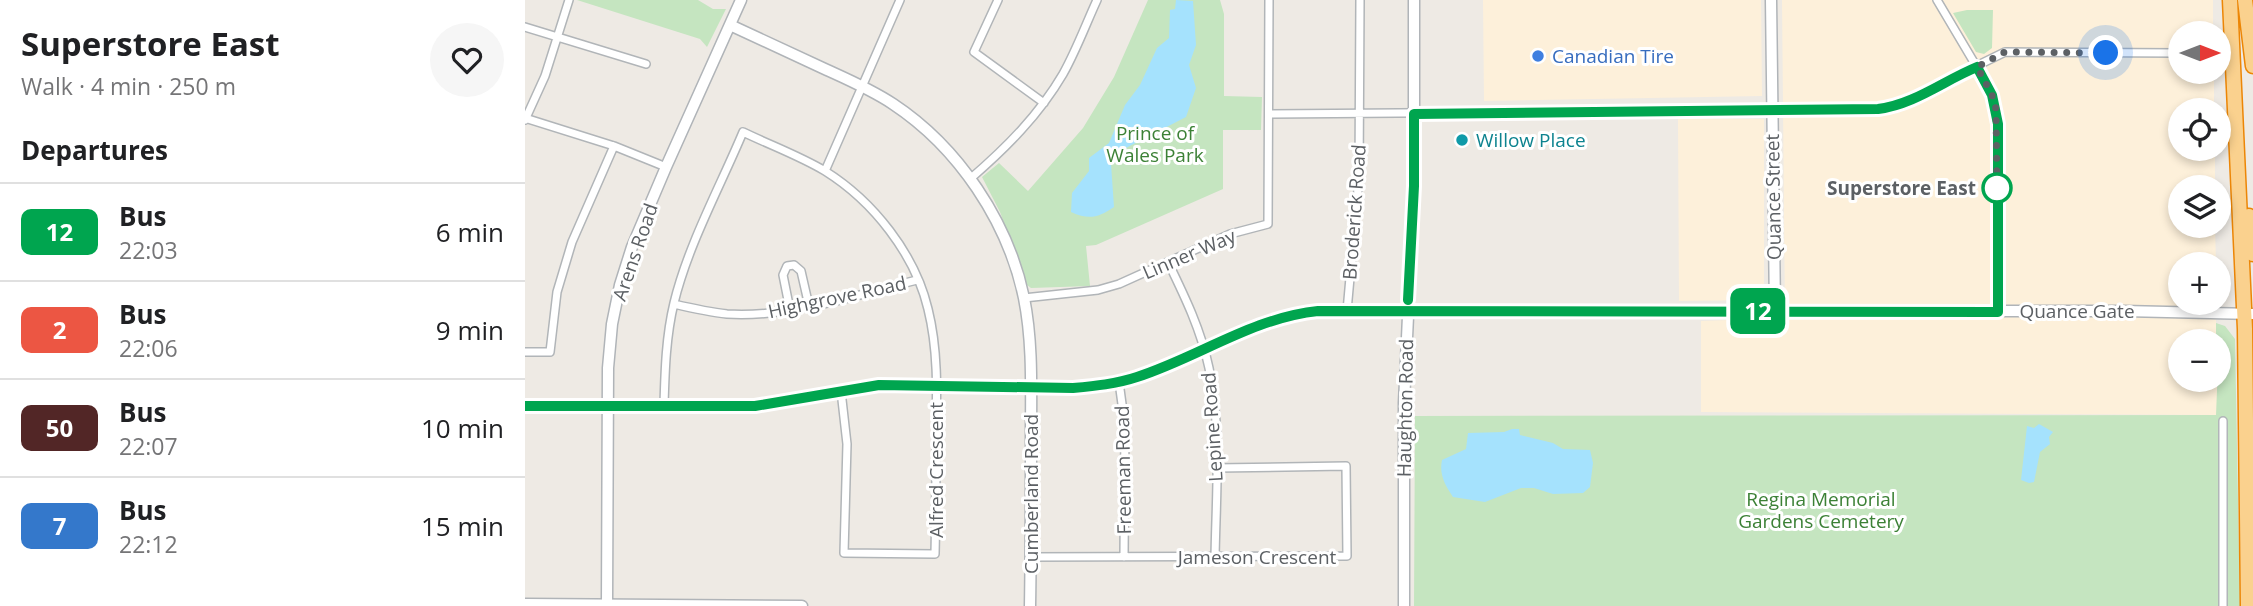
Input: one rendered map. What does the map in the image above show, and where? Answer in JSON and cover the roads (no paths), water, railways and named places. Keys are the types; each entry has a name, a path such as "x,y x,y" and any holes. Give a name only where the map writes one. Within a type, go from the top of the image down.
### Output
{"highway":[{"path":"2230,0 2250,318 2248,606"},
{"path":"2245,0 2253,66"},
{"path":"2235,96 2253,254"}],"street":[{"path":"569,0 545,76 525,119 614,146 666,167"},
{"name":"Arens Road","path":"607,605 608,405 612,324 620,285 632,247 741,0"},
{"path":"825,171 900,0"},
{"path":"998,0 974,52 1044,103"},
{"path":"970,179 998,154 1044,103 1064,72 1097,0"},
{"path":"1269,0 1269,114 1772,111 1895,107 1916,99 1999,54 2168,53"},
{"name":"Broderick Road","path":"1347,311 1359,197 1360,0"},
{"name":"Haughton Road","path":"1404,606 1404,403 1414,186 1414,0"},
{"name":"Quance Street","path":"1771,0 1775,311"},
{"path":"1937,0 1992,95 1997,116 1998,312"},
{"name":"Cumberland Road","path":"730,25 862,87 892,103 913,119 945,149 970,179 1003,236 1024,298 1031,387 1030,606"},
{"path":"525,27 646,64"},
{"name":"Linner Way","path":"1024,298 1098,290 1119,284 1230,234 1268,225 1269,114"},
{"path":"664,405 665,361 682,274 743,132 825,171 871,208 905,254 928,306 933,331 937,384"},
{"path":"525,352 549,352 557,292 572,242 614,146"},
{"name":"Lepine Road","path":"1168,262 1191,310 1204,349 1213,397 1216,468 1215,558"},
{"path":"790,310 783,275 787,266 794,265 801,271 809,306"},
{"name":"Highgrove Road","path":"674,304 706,312 730,314 790,310 917,280"},
{"name":"Quance Gate","path":"525,406 755,406 879,385 1086,387 1119,382 1155,371 1257,325 1280,317 1318,311 1998,312 2250,318"},
{"name":"Freeman Road","path":"1119,382 1125,426 1124,558"},
{"name":"Alfred Crescent","path":"841,391 847,444 844,553 935,554 937,384"},
{"path":"2223,421 2223,606"},
{"name":"Jameson Crescent","path":"1031,557 1347,556 1346,466 1216,468"},
{"path":"525,604 801,606"}],"water":[{"path":"1176,0 1193,1 1196,45 1189,65 1196,88 1186,117 1120,151 1111,164 1114,207 1093,217 1071,212 1072,193 1089,171 1089,158 1109,143 1125,105 1140,85 1157,48 1169,38 1170,10 1175,9"},
{"path":"2039,424 2053,432 2049,437 2050,444 2040,452 2034,482 2029,483 2021,480 2027,426 2034,428"},
{"path":"1519,429 1520,435 1553,443 1563,449 1590,450 1593,463 1590,487 1583,493 1553,494 1534,488 1521,488 1485,502 1453,497 1443,480 1442,460 1466,449 1468,433 1504,432"}],"place":[{"name":"Canadian Tire","path":"1538,56"},
{"name":"Willow Place","path":"1462,140"},
{"name":"Superstore East","path":"1997,188"}],"park label":[{"name":"Prince of Wales Park","path":"1155,144"},
{"name":"Regina Memorial Gardens Cemetery","path":"1821,510"}]}
